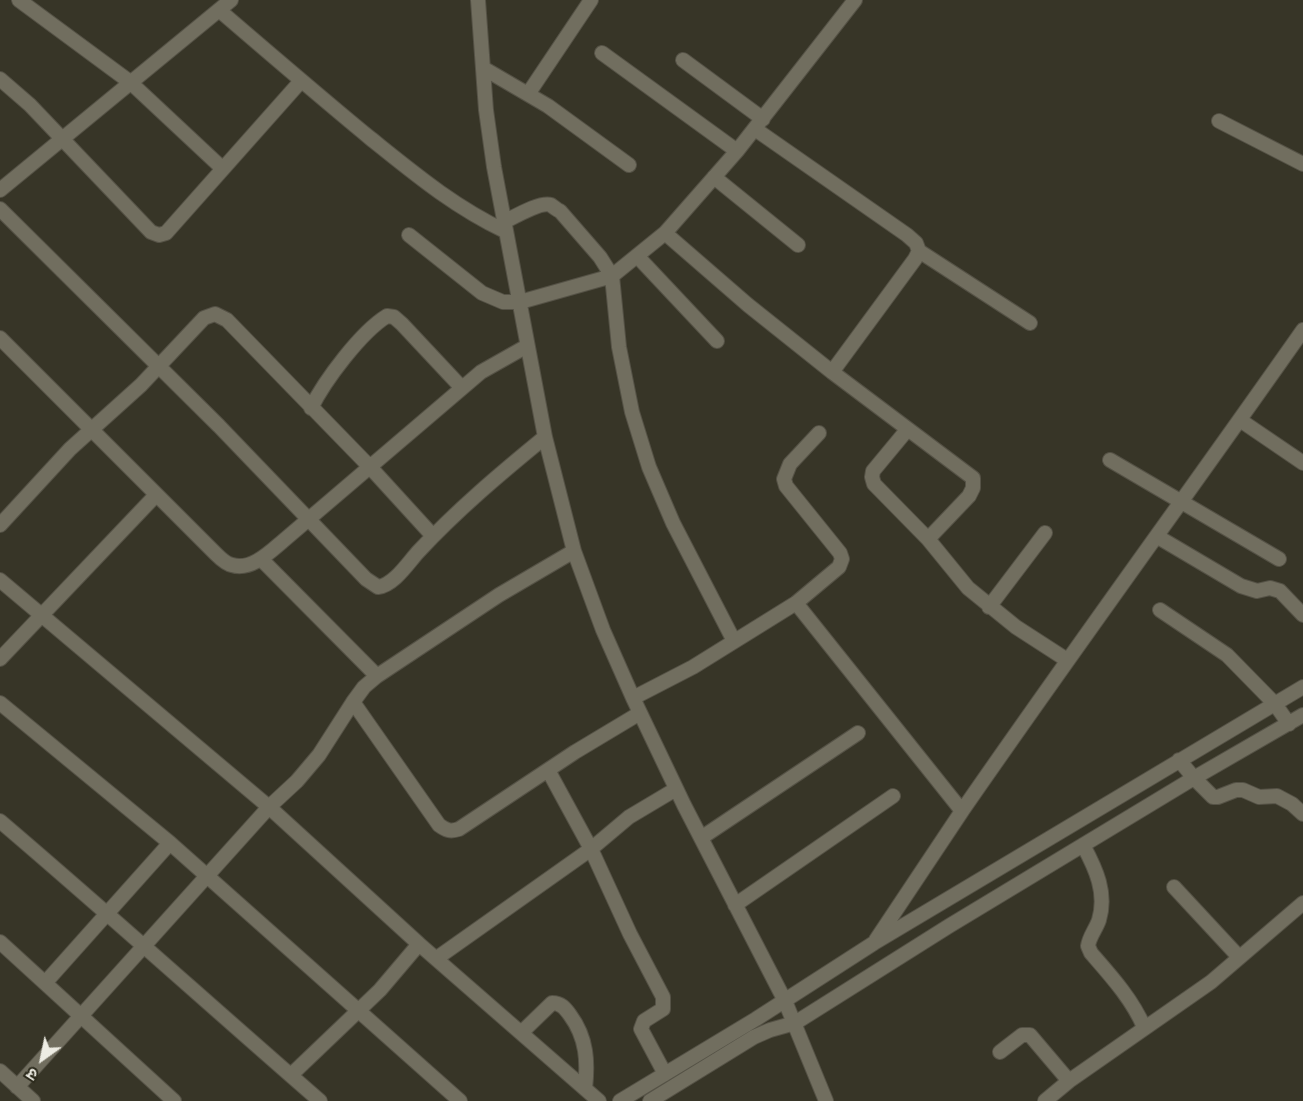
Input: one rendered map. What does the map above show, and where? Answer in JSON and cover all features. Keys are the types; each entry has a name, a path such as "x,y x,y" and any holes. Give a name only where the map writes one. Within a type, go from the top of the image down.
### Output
{"street":[{"path":"19,0 130,82 222,168"},
{"path":"0,190 231,0"},
{"path":"478,0 486,110 505,227 545,437 574,551 603,630 633,698 676,789 785,1001 826,1101"},
{"path":"528,94 591,0"},
{"path":"409,235 492,299 503,302 520,302 612,276 665,233 737,151 855,0"},
{"path":"219,10 301,81 446,198 474,216 505,227"},
{"path":"603,53 737,151"},
{"path":"683,60 759,124 916,243 919,251 1030,323"},
{"path":"483,68 528,94 629,165"},
{"path":"0,79 30,105 151,232 159,236 166,233 301,81"},
{"path":"1219,121 1303,164"},
{"path":"714,177 798,245"},
{"path":"505,227 536,207 545,204 552,205 600,257 612,276 619,347 632,412 649,467 673,524 734,641"},
{"path":"0,209 275,483 366,579 378,587 390,583 433,536 545,437"},
{"path":"665,233 748,305 972,478 973,488 969,496 928,539"},
{"path":"832,372 919,251"},
{"path":"638,257 717,341"},
{"path":"0,525 70,449 111,414 204,318 214,314 227,320 310,408 370,467 433,536"},
{"path":"310,408 332,373 375,325 387,316 394,317 402,324 462,388"},
{"path":"874,943 1067,660 1158,537 1303,330"},
{"path":"0,338 216,554 230,565 243,566 261,558 308,520 481,372 527,346"},
{"path":"1240,420 1303,463"},
{"path":"907,430 876,466 872,477 874,484 928,539 968,588 1016,627 1067,660"},
{"path":"633,698 693,667 796,603 839,567 842,559 840,553 786,486 784,479 790,464 819,433"},
{"path":"1110,460 1279,559"},
{"path":"0,659 156,495"},
{"path":"989,607 1045,533"},
{"path":"1158,537 1241,586 1257,591 1270,588 1280,591 1303,615"},
{"path":"17,1087 269,807 297,781 318,755 364,687 376,676 499,595 574,551"},
{"path":"261,558 376,676"},
{"path":"0,580 269,807 598,1101"},
{"path":"796,603 962,811"},
{"path":"1160,610 1227,655 1275,704 1289,724"},
{"path":"620,1101 785,1001 826,972 1303,687"},
{"path":"353,702 433,818 445,830 452,831 459,830 548,770 640,713"},
{"path":"0,703 170,843 460,1101"},
{"path":"650,1101 754,1037 795,1023 1083,844 1303,715"},
{"path":"701,838 858,733"},
{"path":"1218,738 1230,757"},
{"path":"1179,760 1213,797 1236,790 1243,790 1259,798 1277,796 1292,804 1303,814"},
{"path":"548,770 591,849 630,934 663,998 663,1009 644,1021 641,1029 665,1074"},
{"path":"437,958 591,849 629,817 676,789"},
{"path":"735,905 893,796"},
{"path":"1084,817 1096,837"},
{"path":"0,820 320,1101"},
{"path":"45,983 170,843"},
{"path":"1083,844 1098,875 1102,894 1101,912 1088,946 1091,953 1131,1001 1144,1027"},
{"path":"1174,887 1239,957"},
{"path":"1045,1101 1144,1027 1211,982 1303,903"},
{"path":"936,907 949,926"},
{"path":"0,942 174,1101"},
{"path":"291,1076 359,1012 420,944"},
{"path":"521,1033 552,1003 563,1006 581,1032 587,1067 585,1089"},
{"path":"1000,1052 1022,1035 1030,1035 1069,1081"},
{"path":"0,1071 33,1101"}]}
